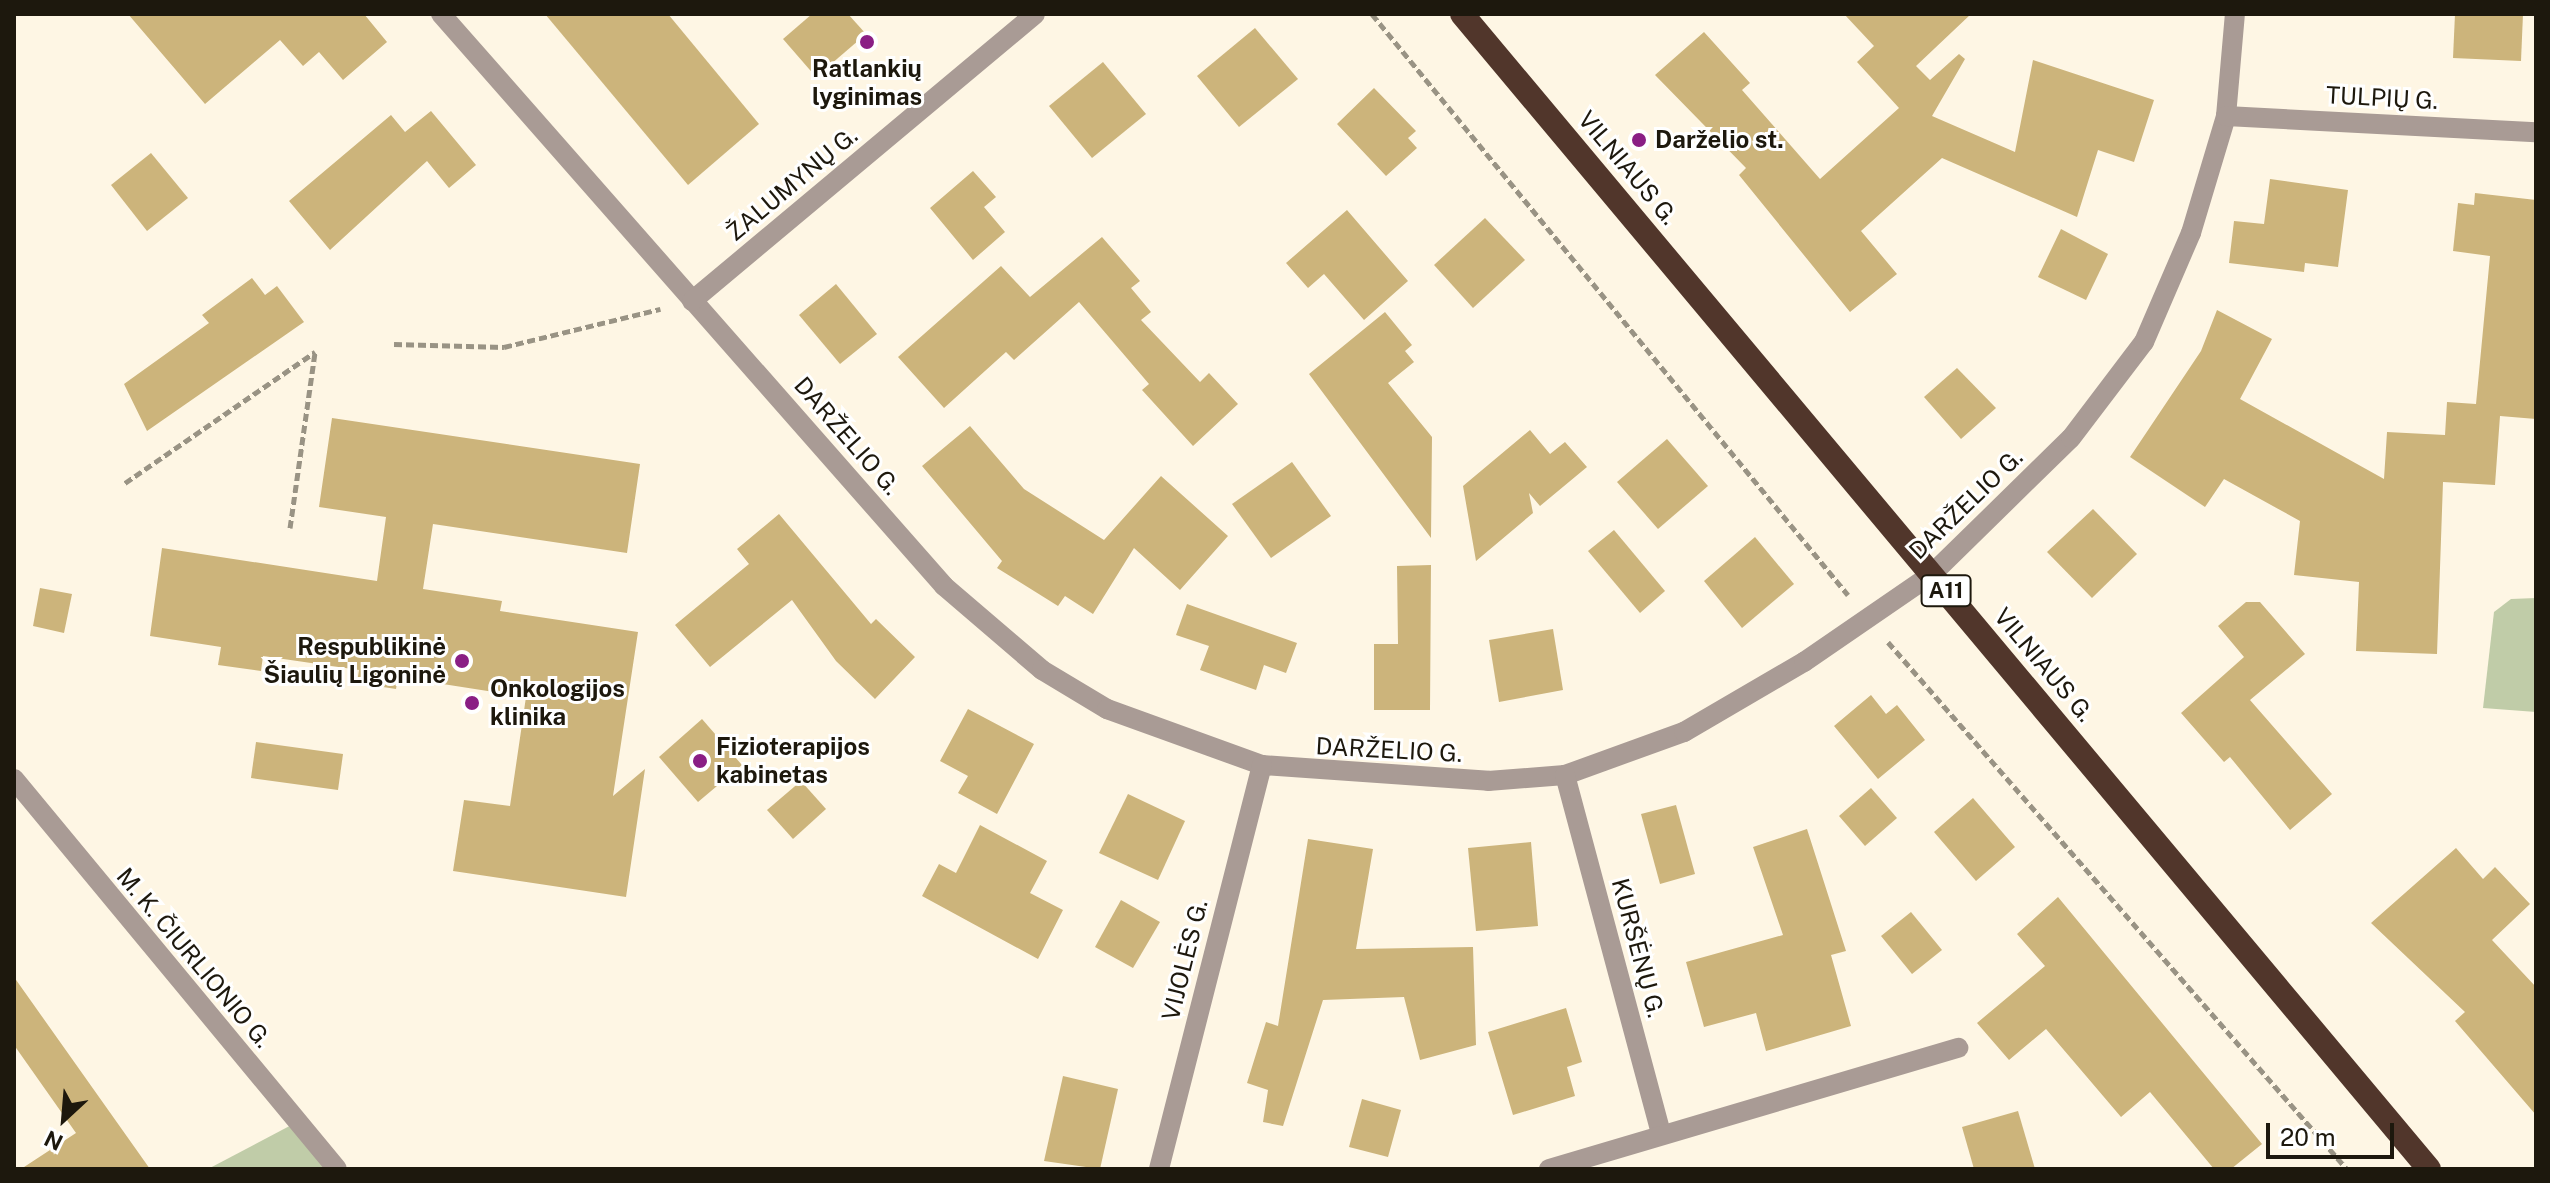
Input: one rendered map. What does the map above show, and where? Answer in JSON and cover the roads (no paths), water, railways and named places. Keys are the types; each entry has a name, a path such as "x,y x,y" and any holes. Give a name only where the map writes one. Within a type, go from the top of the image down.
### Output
{"highway":[{"name":"VILNIAUS G.","path":"1462,14 2429,1169"}],"street":[{"name":"DARŽELIO G.","path":"441,14 944,586 1042,670 1107,709 1262,765 1410,780 1565,775 1684,732 1804,662 1932,574 2071,438 2144,342 2191,233 2226,116 2235,14"},
{"name":"ŽALUMYNŲ G.","path":"692,301 1035,14"},
{"name":"TULPIŲ G.","path":"2226,116 2536,132"},
{"name":"VIJOLĖS G.","path":"1159,1169 1262,765"},
{"name":"KURŠĖNŲ G.","path":"1565,775 1661,1134"},
{"name":"M. K. ČIURLIONIO G.","path":"14,779 337,1169"},
{"path":"1549,1169 1958,1048"}],"place":[{"name":"Ratlankių lyginimas","path":"867,42"},
{"name":"Darželio st.","path":"1639,140"},
{"name":"Respublikinė Šiaulių Ligoninė","path":"462,661"},
{"name":"Onkologijos klinika","path":"472,703"},
{"name":"Fizioterapijos kabinetas","path":"700,761"}]}
